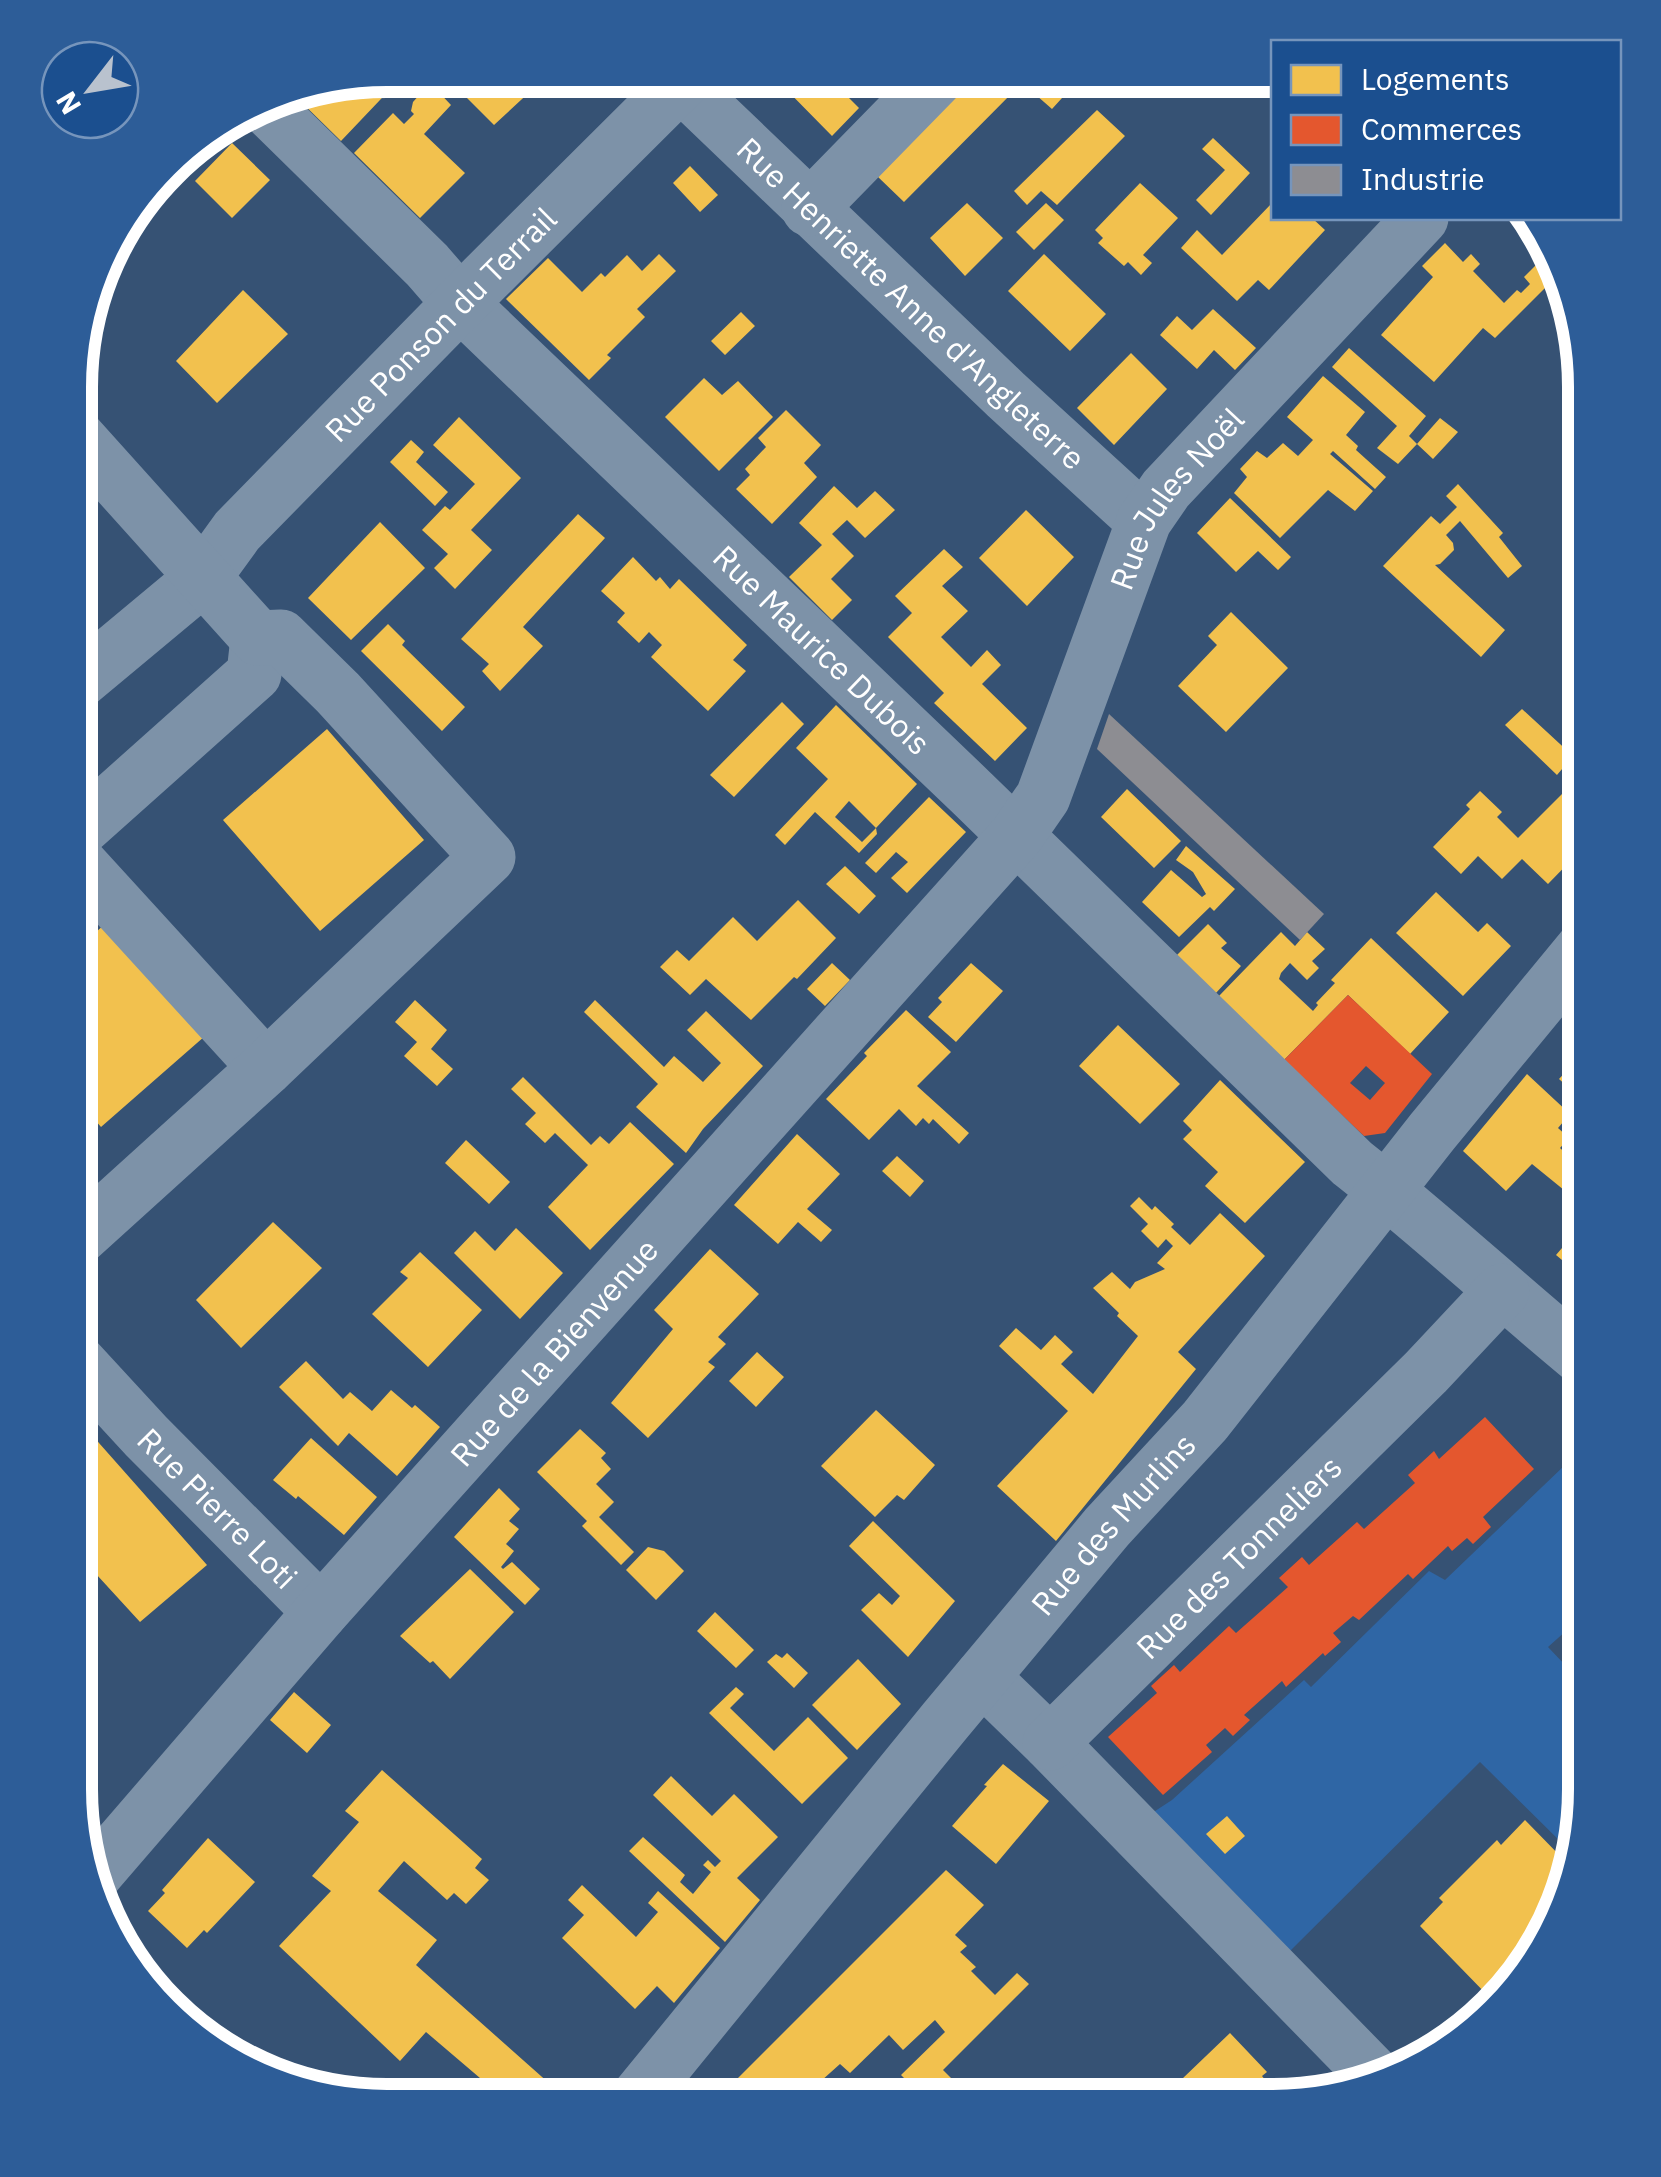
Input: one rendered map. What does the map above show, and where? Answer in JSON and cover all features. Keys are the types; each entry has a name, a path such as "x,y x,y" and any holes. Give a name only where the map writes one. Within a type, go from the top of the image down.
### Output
{"street":[{"name":"Rue Ponson du Terrail","path":"92,671 204,578 238,531 672,92"},
{"name":"Rue Henriette Anne d'Angleterre","path":"696,92 809,208 1144,521"},
{"path":"809,208 923,92"},
{"name":"Rue Maurice Dubois","path":"275,116 426,264 460,303 1352,1163 1568,1345"},
{"name":"Rue Jules Noël","path":"1016,836 1043,797 1144,521 1166,489 1418,220"},
{"path":"92,454 258,638 281,638 338,693 488,858 92,1226"},
{"path":"92,819 254,674 258,638"},
{"name":"Rue de la Bienvenue","path":"103,1865 321,1612 1016,836"},
{"path":"92,877 266,1068"},
{"name":"Rue des Murlins","path":"662,2084 982,1677 1107,1527 1205,1420 1568,967"},
{"name":"Rue des Tonneliers","path":"1050,1743 1426,1372 1502,1291"},
{"name":"Rue Pierre Loti","path":"92,1377 321,1612"},
{"path":"982,1677 1368,2069"}],"shaded area":[{"path":"1568,1464 1568,1629 1548,1647 1568,1668 1568,1809 1563,1844 1480,1762 1287,1954 1149,1815 1172,1800 1304,1680 1311,1687 1429,1571 1445,1580"}],"building: Logements":[{"path":"388,92 341,141 304,105"},
{"path":"422,92 439,92 451,105 424,134 465,173 420,218 354,153 393,113 404,124 414,114 413,102"},
{"path":"461,92 530,92 494,125"},
{"path":"789,92 843,92 859,108 832,136"},
{"path":"959,92 1013,92 904,202 877,176"},
{"path":"1039,92 1067,92 1052,109 1036,95"},
{"path":"1097,110 1125,136 1057,205 1041,191 1027,205 1014,191"},
{"path":"1213,138 1250,173 1211,215 1196,200 1225,170 1202,149"},
{"path":"232,143 270,180 232,218 195,181"},
{"path":"690,166 718,195 700,212 673,183"},
{"path":"1140,183 1178,218 1143,255 1152,263 1141,275 1098,243 1103,238 1095,230"},
{"path":"967,203 1003,238 965,276 930,238"},
{"path":"1046,203 1064,220 1034,250 1016,232"},
{"path":"1271,204 1271,220 1314,220 1325,230 1269,290 1258,280 1237,301 1181,248 1197,230 1222,255"},
{"path":"1445,243 1463,262 1471,254 1480,264 1473,271 1504,303 1530,284 1524,277 1540,261 1549,284 1495,338 1483,328 1434,382 1381,335 1433,277 1422,266"},
{"path":"659,254 676,271 637,309 645,317 607,355 611,358 589,380 506,299 548,258 582,292 601,273 605,277 627,255 642,271"},
{"path":"1044,254 1106,314 1070,351 1008,291"},
{"path":"243,290 288,334 217,403 176,361"},
{"path":"1213,309 1256,348 1235,370 1214,350 1197,369 1160,335 1177,316 1192,330"},
{"path":"741,312 755,326 725,355 711,341"},
{"path":"1349,348 1426,416 1409,436 1417,444 1398,464 1377,448 1397,426 1332,367"},
{"path":"1131,353 1167,389 1114,445 1077,408"},
{"path":"1323,376 1365,412 1346,435 1358,446 1356,450 1386,477 1375,489 1333,451 1330,454 1373,491 1355,511 1328,490 1280,538 1234,493 1247,477 1240,469 1257,451 1267,458 1283,443 1298,456 1313,440 1287,417"},
{"path":"704,378 722,395 738,381 773,417 719,471 665,417"},
{"path":"786,410 821,445 804,463 817,477 772,524 736,489 750,475 745,469 766,447 758,438"},
{"path":"459,417 521,478 471,530 492,550 455,589 434,568 448,554 422,530 445,506 450,510 475,484 433,445"},
{"path":"1440,418 1458,432 1433,459 1417,444"},
{"path":"411,440 424,452 416,462 448,492 435,506 390,462"},
{"path":"1458,484 1503,533 1499,537 1522,566 1508,578 1460,521 1446,535 1454,550 1435,565 1505,630 1481,657 1383,566 1431,516 1440,524 1457,507 1446,496"},
{"path":"834,486 857,508 875,491 895,510 865,538 847,520 832,534 854,556 831,579 852,600 832,620 789,577 822,545 799,523"},
{"path":"1230,498 1291,557 1278,570 1258,551 1236,572 1197,533"},
{"path":"1026,510 1074,557 1027,606 979,558"},
{"path":"578,514 605,538 523,627 543,646 500,691 482,671 489,664 461,639"},
{"path":"380,522 425,568 351,640 308,598"},
{"path":"944,549 963,567 942,586 968,611 941,637 971,667 987,650 1001,665 982,684 1027,728 995,761 934,703 944,693 888,637 912,613 895,596"},
{"path":"633,557 656,581 660,577 670,589 679,579 747,645 733,660 746,671 708,711 651,657 662,645 649,632 639,643 617,622 625,613 601,591"},
{"path":"1231,612 1288,668 1226,732 1178,686 1217,645 1208,636"},
{"path":"388,624 405,641 402,645 465,707 442,731 361,651"},
{"path":"782,702 804,724 734,797 710,775"},
{"path":"836,705 917,784 876,828 877,834 859,853 815,812 785,845 775,835 828,779 796,748","holes":["849,801 876,828 862,842 835,817"]},
{"path":"1522,709 1568,751 1568,762 1557,775 1505,725"},
{"path":"327,729 424,840 320,931 223,820"},
{"path":"1568,788 1568,863 1548,884 1522,859 1502,879 1478,856 1461,874 1433,847 1470,809 1466,805 1480,791 1502,812 1497,817 1518,838"},
{"path":"1127,789 1181,841 1154,868 1101,817"},
{"path":"929,797 966,832 907,893 891,878 908,862 896,852 876,873 865,863"},
{"path":"1186,846 1235,889 1214,911 1210,907 1179,937 1142,902 1171,870 1202,897 1206,894 1193,872 1176,860"},
{"path":"845,866 876,896 859,914 826,884"},
{"path":"1436,892 1478,932 1487,923 1511,946 1463,996 1396,933"},
{"path":"798,900 836,938 751,1020 706,979 690,995 660,967 677,950 689,961 733,917 757,941"},
{"path":"105,924 205,1036 101,1127 92,1117 92,936"},
{"path":"1208,924 1227,943 1221,948 1241,966 1215,994 1176,956"},
{"path":"1281,932 1295,946 1307,932 1325,949 1312,961 1319,968 1307,980 1290,963 1279,979 1313,1011 1335,983 1331,980 1371,938 1449,1012 1410,1054 1348,995 1284,1060 1218,997"},
{"path":"832,963 850,980 825,1006 807,989"},
{"path":"971,963 1003,991 956,1042 928,1017 942,1002 938,998"},
{"path":"415,1000 447,1030 431,1049 453,1069 437,1086 404,1056 417,1042 395,1022"},
{"path":"595,1000 664,1067 674,1056 703,1082 721,1063 687,1030 706,1011 763,1066 703,1129 686,1153 636,1107 658,1084 584,1012"},
{"path":"906,1010 951,1052 917,1086 969,1133 959,1144 933,1119 929,1124 923,1118 916,1126 899,1109 869,1140 826,1099"},
{"path":"1118,1025 1180,1084 1140,1124 1079,1066"},
{"path":"1568,1069 1568,1087 1559,1079"},
{"path":"1527,1074 1568,1112 1558,1128 1568,1137 1560,1148 1568,1155 1568,1193 1532,1164 1506,1191 1463,1151"},
{"path":"523,1077 591,1145 600,1136 609,1144 630,1122 674,1164 590,1250 548,1207 588,1165 555,1133 545,1143 525,1124 536,1113 511,1089"},
{"path":"1220,1080 1305,1162 1245,1223 1205,1186 1218,1172 1183,1139 1192,1130 1183,1121"},
{"path":"797,1134 840,1174 807,1209 832,1230 821,1242 798,1222 778,1244 734,1205"},
{"path":"466,1140 510,1182 489,1204 445,1163"},
{"path":"897,1156 924,1181 910,1197 882,1171"},
{"path":"1139,1197 1152,1210 1155,1206 1190,1245 1220,1213 1265,1256 1178,1352 1196,1369 1056,1541 997,1486 1068,1411 999,1346 1016,1328 1041,1350 1055,1335 1073,1352 1061,1364 1093,1394 1138,1336 1093,1288 1112,1272 1130,1289 1135,1282 1165,1269 1157,1263 1173,1246 1166,1239 1158,1248 1141,1231 1148,1224 1130,1206"},
{"path":"273,1222 322,1268 241,1348 196,1300"},
{"path":"516,1228 563,1273 520,1319 454,1253 475,1231 495,1251"},
{"path":"1568,1241 1568,1265 1556,1255"},
{"path":"710,1249 759,1294 718,1337 726,1344 708,1362 715,1367 648,1438 611,1403 673,1329 654,1310"},
{"path":"420,1252 482,1310 428,1367 372,1314 408,1278 400,1272"},
{"path":"757,1352 784,1377 756,1407 729,1381"},
{"path":"306,1361 343,1399 350,1392 372,1411 391,1390 440,1427 397,1476 349,1433 338,1446 279,1387"},
{"path":"876,1410 935,1465 904,1500 897,1495 875,1517 821,1466"},
{"path":"580,1429 606,1453 601,1458 611,1469 596,1484 614,1502 599,1517 634,1552 621,1565 582,1526 587,1521 537,1472"},
{"path":"92,1435 207,1565 140,1622 92,1570"},
{"path":"311,1438 377,1497 344,1535 273,1480"},
{"path":"499,1488 520,1509 509,1521 519,1529 506,1544 514,1551 501,1567 512,1562 540,1589 525,1605 454,1537"},
{"path":"873,1521 955,1601 908,1657 861,1610 879,1593 892,1605 900,1596 849,1546"},
{"path":"648,1547 664,1551 684,1571 656,1600 626,1570"},
{"path":"470,1569 514,1612 450,1679 400,1636"},
{"path":"715,1612 754,1650 736,1668 697,1631"},
{"path":"787,1653 808,1673 794,1688 767,1662 776,1654 782,1658"},
{"path":"858,1659 901,1704 857,1750 812,1705"},
{"path":"736,1687 744,1694 730,1708 774,1751 808,1717 848,1758 802,1804 709,1713"},
{"path":"294,1692 331,1725 307,1753 270,1720"},
{"path":"1003,1764 1049,1801 996,1864 952,1826"},
{"path":"382,1770 482,1859 475,1868 489,1880 466,1904 454,1893 447,1900 404,1861 378,1891 437,1940 416,1965 550,2084 487,2084 426,2032 400,2061 279,1946 331,1891 312,1876 359,1822 345,1811"},
{"path":"671,1776 712,1816 734,1794 778,1837 737,1878 760,1900 725,1942 629,1851 643,1837 685,1875 680,1882 693,1894 711,1872 703,1865 708,1860 715,1867 721,1861 653,1795"},
{"path":"1227,1816 1245,1836 1225,1854 1206,1834"},
{"path":"1525,1820 1560,1856 1538,1920 1519,1953 1486,1993 1420,1926 1443,1902 1439,1898 1497,1840 1501,1845"},
{"path":"208,1838 255,1882 207,1933 204,1930 187,1948 148,1911"},
{"path":"946,1870 984,1905 955,1935 967,1946 960,1952 976,1967 971,1971 995,1995 1017,1973 1029,1984 943,2070 957,2084 910,2084 901,2075 945,2032 935,2020 903,2050 889,2035 850,2073 840,2064 821,2081 824,2084 732,2084"},
{"path":"582,1885 636,1937 658,1912 648,1903 658,1891 720,1948 674,2003 657,1986 635,2009 562,1938 584,1915 568,1900"},
{"path":"1230,2033 1267,2072 1262,2076 1268,2084 1177,2084"}],"building: Commerces":[{"path":"1348,995 1432,1074 1385,1133 1364,1136 1284,1060","holes":["1366,1066 1385,1083 1370,1100 1350,1083"]},
{"path":"1485,1417 1534,1469 1483,1517 1491,1527 1473,1544 1467,1538 1452,1551 1448,1546 1413,1579 1408,1574 1359,1620 1353,1616 1333,1633 1341,1642 1286,1687 1282,1681 1244,1715 1250,1720 1233,1736 1225,1728 1206,1745 1212,1752 1163,1795 1108,1737 1157,1693 1151,1686 1174,1665 1180,1672 1229,1626 1236,1633 1288,1587 1279,1578 1302,1557 1309,1565 1357,1522 1364,1529 1415,1483 1408,1475 1434,1451 1439,1459"}],"building: Industrie":[{"path":"1109,714 1324,914 1300,940 1097,749"}]}
